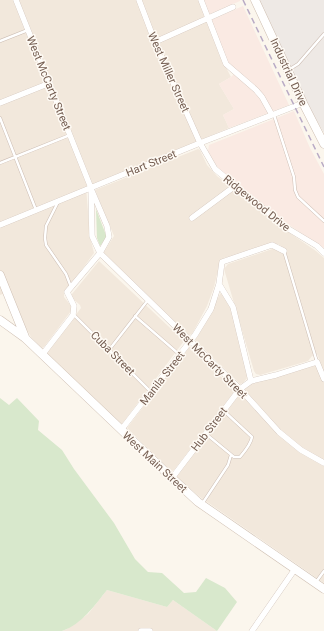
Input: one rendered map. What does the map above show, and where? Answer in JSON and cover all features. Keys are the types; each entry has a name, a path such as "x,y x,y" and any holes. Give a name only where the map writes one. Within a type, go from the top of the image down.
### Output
{"main road":[{"name":"Industrial Drive","path":"254,0 324,144"},
{"path":"0,275 25,338"},
{"name":"West Main Street","path":"0,320 25,338 172,478 202,504 324,589"}],"street":[{"name":"West McCarty Street","path":"16,0 107,226 109,237 100,253"},
{"name":"West Miller Street","path":"139,0 155,42 200,143"},
{"path":"201,0 226,64 239,77 256,90 273,115"},
{"path":"155,42 233,7"},
{"path":"0,103 50,83"},
{"name":"Hart Street","path":"0,225 200,143 303,103"},
{"name":"Ridgewood Drive","path":"200,143 215,169 287,228 317,246 324,253"},
{"path":"192,218 235,186"},
{"name":"West McCarty Street","path":"91,188 92,236 100,253 240,389 279,432 301,450 324,463"},
{"name":"Manila Street","path":"121,430 191,342 211,309 219,284 222,262 272,245 284,251"},
{"path":"42,354 73,315 74,306 67,292 100,253"},
{"path":"219,284 233,307 251,381"},
{"path":"317,362 324,379"},
{"name":"Hub Street","path":"172,478 240,389 251,381 317,362"},
{"path":"252,631 295,569"},
{"path":"141,631 150,631"}],"lane":[{"path":"0,40 28,30"},
{"path":"288,70 298,64 324,34"},
{"path":"273,115 294,177 295,190 298,196 324,221"},
{"path":"0,118 36,210"},
{"path":"0,163 70,135"},
{"path":"58,201 46,226 46,245 66,274 72,287"},
{"path":"284,251 317,362"},
{"path":"108,350 148,300"},
{"name":"Cuba Street","path":"73,315 152,392"},
{"path":"135,316 180,355"},
{"path":"205,434 234,457 240,457 252,441 252,437 223,410"},
{"path":"202,504 228,465 231,455"},
{"path":"316,583 324,571"}],"shaded area":[{"path":"0,0 200,0 219,54 231,77 219,84 234,109 223,115 229,128 86,187 90,237 94,253 64,294 64,297 72,307 71,311 42,348 31,337 26,328 11,291 0,295"},
{"path":"203,0 240,1 210,14 208,13"},
{"path":"258,0 324,0 324,133 304,98"},
{"path":"243,6 289,105 229,128 223,115 234,109 219,84 231,77 236,72 228,62 211,20"},
{"path":"294,111 310,148 324,174 324,249 285,222 219,169 208,151 209,145"},
{"path":"198,149 200,150 207,165 217,176 278,225 324,258 324,583 200,497 176,475 246,386 321,364 317,354 312,356 308,361 260,375 256,374 254,371 224,269 228,264 281,246 278,244 273,244 224,258 220,262 214,287 207,306 192,334 189,335 104,255 104,252 114,236 95,190"},
{"path":"99,261 184,341 122,424 48,354 48,351 81,308 80,305 72,298 72,294"},
{"path":"222,292 227,295 249,372 248,377 243,383 240,384 195,340"},
{"path":"189,347 192,347 235,391 172,471 127,428"},
{"path":"107,590 167,607 173,600 217,631 62,631 88,614"}],"green space":[{"path":"96,209 106,235 106,238 100,246 97,238"},
{"path":"0,398 9,405 17,398 39,421 38,430 62,450 74,469 114,523 135,559 148,572 162,573 184,593 196,592 206,578 225,588 237,602 217,631 173,600 167,607 107,590 82,619 76,624 62,631 0,631"}],"railway":[{"path":"243,0 324,167"}]}
